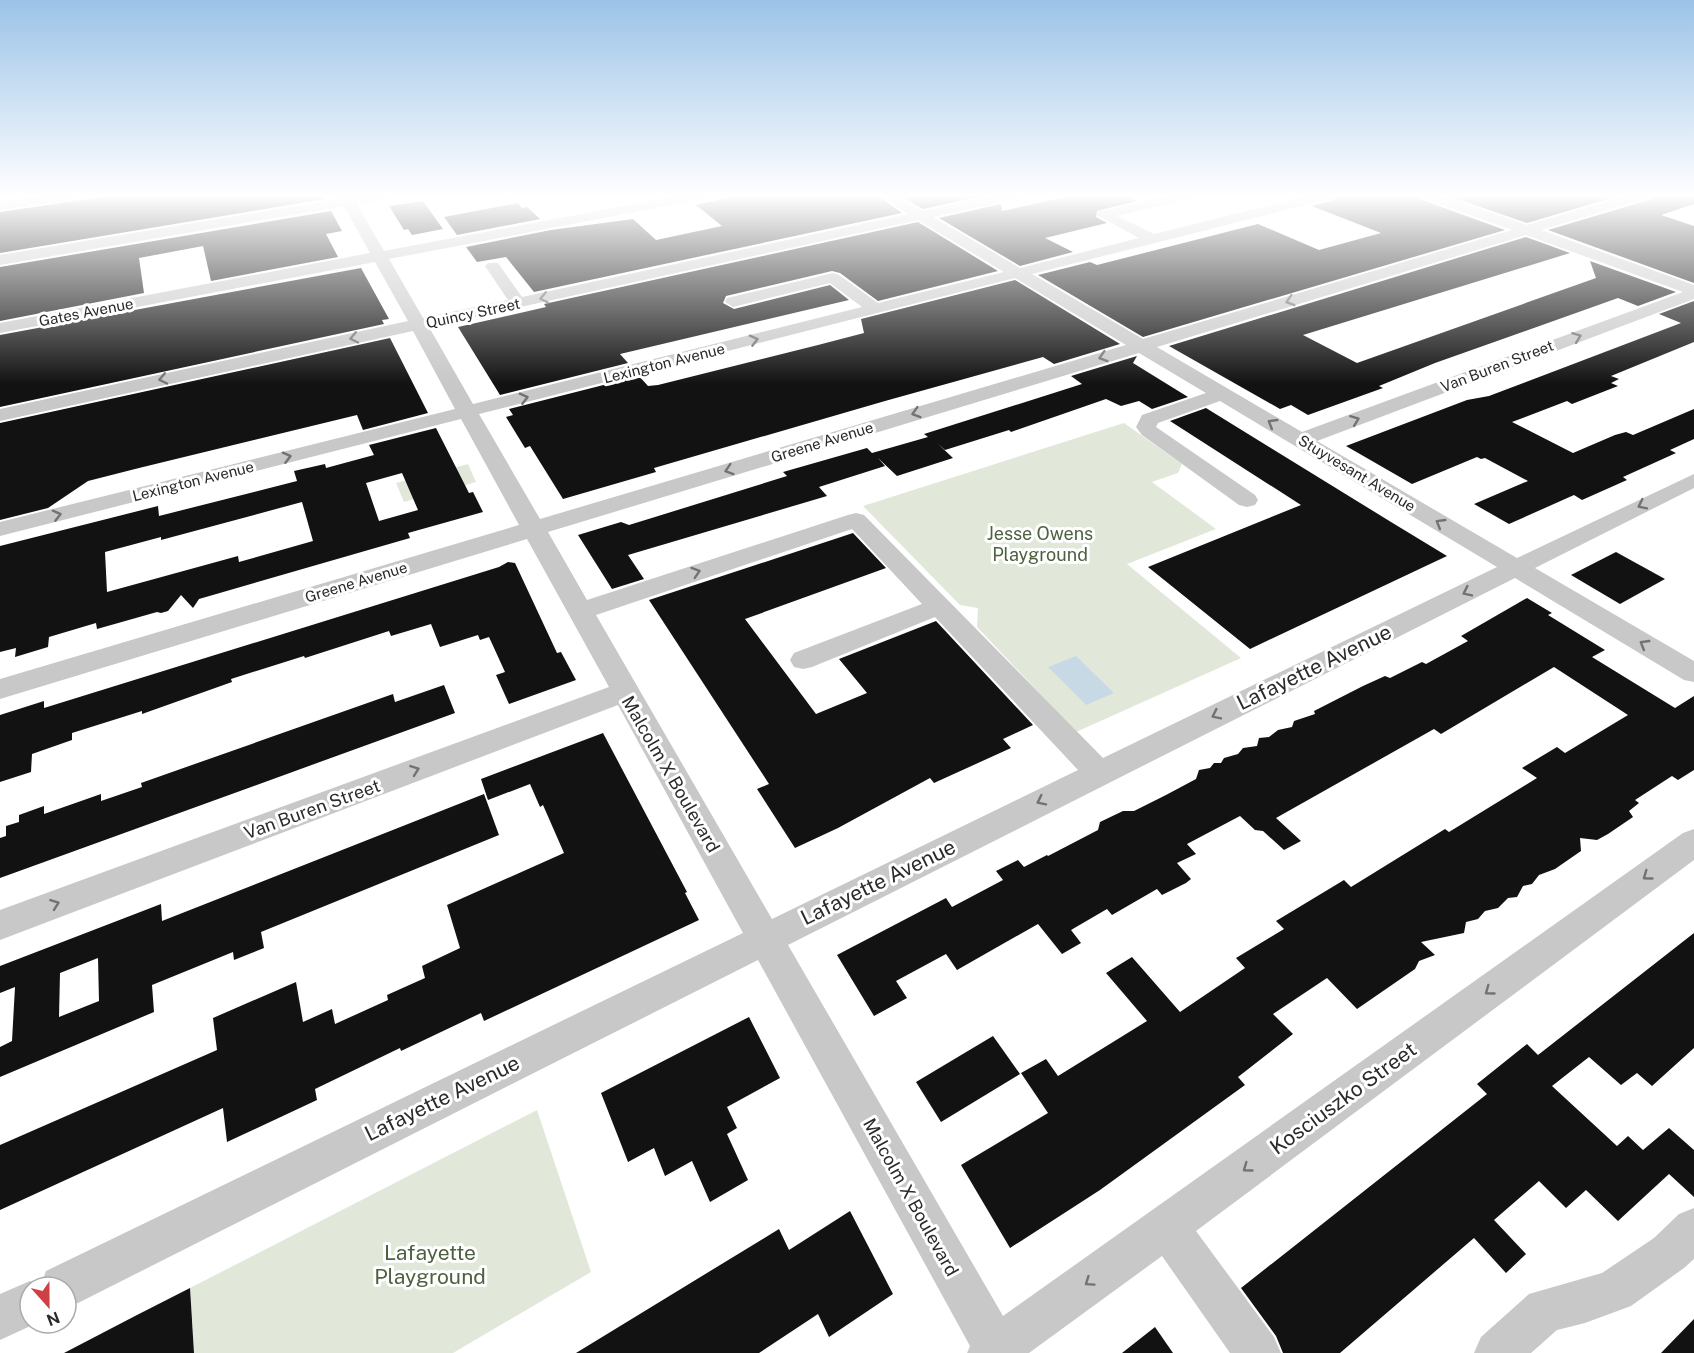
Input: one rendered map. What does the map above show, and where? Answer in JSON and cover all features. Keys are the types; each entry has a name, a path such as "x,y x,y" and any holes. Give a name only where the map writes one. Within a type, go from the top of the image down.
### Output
{"street":[{"name":"Gates Avenue","path":"0,328 368,258"},
{"name":"Malcolm X Boulevard","path":"380,258 995,1351"},
{"name":"Quincy Street","path":"0,415 726,258"},
{"name":"Stuyvesant Avenue","path":"993,258 1694,673"},
{"name":"Lexington Avenue","path":"0,530 1079,258"},
{"name":"Greene Avenue","path":"0,689 1433,258"},
{"path":"1604,258 1694,291"},
{"path":"493,266 519,304"},
{"path":"733,302 833,278 877,310"},
{"name":"Van Buren Street","path":"1300,440 1694,291"},
{"path":"1222,394 1149,419 1146,427 1247,500"},
{"name":"Lafayette Avenue","path":"78,1279 1694,480"},
{"path":"580,611 855,520 1099,773"},
{"path":"803,660 940,606"},
{"name":"Van Buren Street","path":"0,925 625,692"},
{"name":"Kosciuszko Street","path":"995,1351 1694,842"},
{"path":"1167,1227 1258,1353"},
{"path":"1497,1353 1545,1310 1585,1301 1615,1290 1669,1253 1694,1229"},
{"path":"0,1318 18,1309"}],"green space":[{"name":"Jesse Owens Playground","path":"1124,423 1182,464 1178,473 1152,482 1216,529 1127,564 1241,658 1076,732 977,627 978,608 960,605 863,506"},
{"path":"468,464 476,482 404,502 396,483"},
{"name":"Lafayette Playground","path":"537,1110 591,1272 453,1353 194,1353 190,1288"}],"water":[{"path":"1076,656 1114,693 1086,705 1048,667"}],"building":[{"path":"52,258 139,258 144,293 0,321 0,267"},
{"path":"206,258 332,258 211,281"},
{"path":"474,258 499,258 477,262"},
{"path":"507,258 692,258 534,292"},
{"path":"753,258 977,258 998,271 878,301 840,273 832,271 726,296 723,303 734,309 830,285 849,300 620,354 628,363 500,395 458,327 546,307 544,304"},
{"path":"1007,258 1050,258 1020,266"},
{"path":"1124,258 1410,258 1143,337 1038,275 1090,262 1097,265"},
{"path":"1457,258 1553,258 1303,335 1357,363 1596,278 1590,261 1676,292 1638,306 1618,298 1435,363 1379,386 1383,388 1308,415 1291,405 1280,409 1169,346"},
{"path":"1626,258 1694,258 1694,283"},
{"path":"361,268 389,319 382,320 384,324 0,407 0,335"},
{"path":"1015,280 1120,344 1054,364 1043,357 654,468 656,472 563,499 530,446 525,448 506,417 513,415 509,409 639,376 648,386 658,385 864,333 861,319"},
{"path":"1694,301 1694,342 1611,376 1619,379 1611,383 1618,386 1572,404 1567,401 1512,422 1573,453 1615,435 1626,432 1633,435 1694,409 1694,439 1670,450 1676,453 1623,477 1627,480 1582,500 1574,495 1509,524 1474,504 1528,481 1485,458 1477,457 1412,484 1346,446 1467,400 1489,396 1681,323 1659,314"},
{"path":"390,338 428,413 363,430 357,415 139,468 88,481 48,508 0,520 0,423"},
{"path":"1137,356 1133,363 1188,397 1152,409 1139,401 1121,406 1106,399 1011,432 1009,430 945,450 937,443 953,458 897,476 878,458 885,466 819,487 827,496 628,555 644,579 612,589 578,535 621,522 629,525 787,476 783,472 867,448 872,453 928,437 924,434 1082,384 1071,376"},
{"path":"1206,408 1447,556 1250,649 1148,567 1301,505 1170,421"},
{"path":"436,428 469,493 473,492 483,512 408,533 410,538 199,599 193,608 181,595 168,611 97,629 96,623 49,637 48,647 15,657 16,648 0,652 0,546 158,506 159,516 297,481 294,471 325,464 326,468 374,455 369,445","holes":["402,473 418,510 379,521 366,483","302,502 313,541 239,562 238,556 107,592 105,552 161,537 161,540"]},
{"path":"853,533 886,568 745,619 816,714 867,693 839,659 936,621 1033,725 1003,739 1011,748 934,783 930,778 838,828 795,848 757,789 769,784 649,600"},
{"path":"1616,552 1665,579 1620,604 1571,575"},
{"path":"508,562 515,563 557,653 561,652 576,680 509,704 496,675 505,672 489,637 480,640 478,635 440,647 431,624 391,636 389,631 231,679 232,682 142,714 142,711 72,733 72,740 32,754 31,772 0,782 0,715 44,701 44,708 499,567"},
{"path":"1527,598 1552,613 1548,615 1605,650 1592,657 1675,708 1694,696 1694,770 1678,780 1672,776 1635,800 1639,803 1629,811 1633,817 1608,834 1597,840 1580,838 1581,851 1555,869 1539,875 1532,884 1523,886 1517,897 1508,898 1498,908 1485,911 1478,919 1466,922 1464,933 1421,942 1435,955 1419,961 1415,969 1357,1009 1327,978 1273,1014 1293,1034 1238,1077 1245,1085 1100,1190 1010,1248 961,1165 1048,1113 1021,1073 1046,1059 1058,1076 1147,1021 1106,973 1132,957 1180,1012 1245,968 1236,958 1284,929 1276,921 1344,880 1351,887 1445,829 1449,832 1537,778 1522,768 1557,747 1565,753 1628,715 1554,667 1441,734 1434,729 1276,818 1301,841 1284,850 1263,831 1255,830 1240,816 1187,844 1196,854 1177,863 1191,879 1186,883 1162,895 1157,889 1112,915 1107,909 1071,930 1081,943 1062,954 1038,924 957,970 946,954 896,981 907,998 874,1016 837,955 946,898 952,907 1003,880 996,871 1018,860 1024,867 1048,856 1098,830 1100,822 1123,811 1134,811 1166,795 1196,779 1199,770 1210,768 1214,763 1221,763 1224,758 1238,754 1243,748 1257,746 1259,738 1269,737 1278,730 1292,727 1294,721 1315,714 1314,711 1363,686 1385,676 1390,678 1422,662 1426,664 1468,641 1461,636"},
{"path":"444,685 455,713 0,878 0,838 6,836 6,826 19,822 19,815 44,806 44,814 101,794 101,801 142,787 141,783 393,694 395,702"},
{"path":"603,733 687,892 685,893 699,920 484,1021 481,1013 401,1051 400,1048 315,1089 317,1100 227,1142 223,1108 0,1210 0,1145 217,1050 213,1018 296,982 303,1022 332,1009 335,1024 388,1000 387,995 425,978 422,966 460,948 447,905 564,853 543,805 540,807 530,784 488,800 481,779"},
{"path":"484,794 499,835 261,932 264,948 234,960 233,952 152,985 154,1012 0,1077 0,1047 12,1041 15,987 0,993 0,966 161,904 162,921","holes":["98,958 99,1001 59,1017 60,973"]},
{"path":"1694,933 1694,1048 1652,1086 1637,1073 1621,1085 1589,1057 1552,1086 1617,1146 1628,1136 1643,1150 1669,1128 1694,1150 1694,1197 1669,1174 1618,1221 1586,1190 1566,1208 1539,1181 1494,1220 1526,1254 1506,1273 1474,1238 1340,1353 1283,1353 1276,1336 1241,1288 1487,1094 1477,1084 1527,1044 1538,1055"},
{"path":"749,1017 780,1078 727,1107 737,1128 727,1134 748,1180 710,1202 692,1161 665,1176 654,1148 628,1162 601,1093"},
{"path":"993,1036 1020,1074 941,1122 916,1082"},
{"path":"850,1211 893,1294 829,1337 818,1314 759,1353 576,1353 779,1229 789,1250"},
{"path":"190,1288 194,1353 64,1353 137,1315"},
{"path":"1694,1319 1694,1353 1661,1353"},
{"path":"1155,1327 1173,1353 1122,1353"}]}
